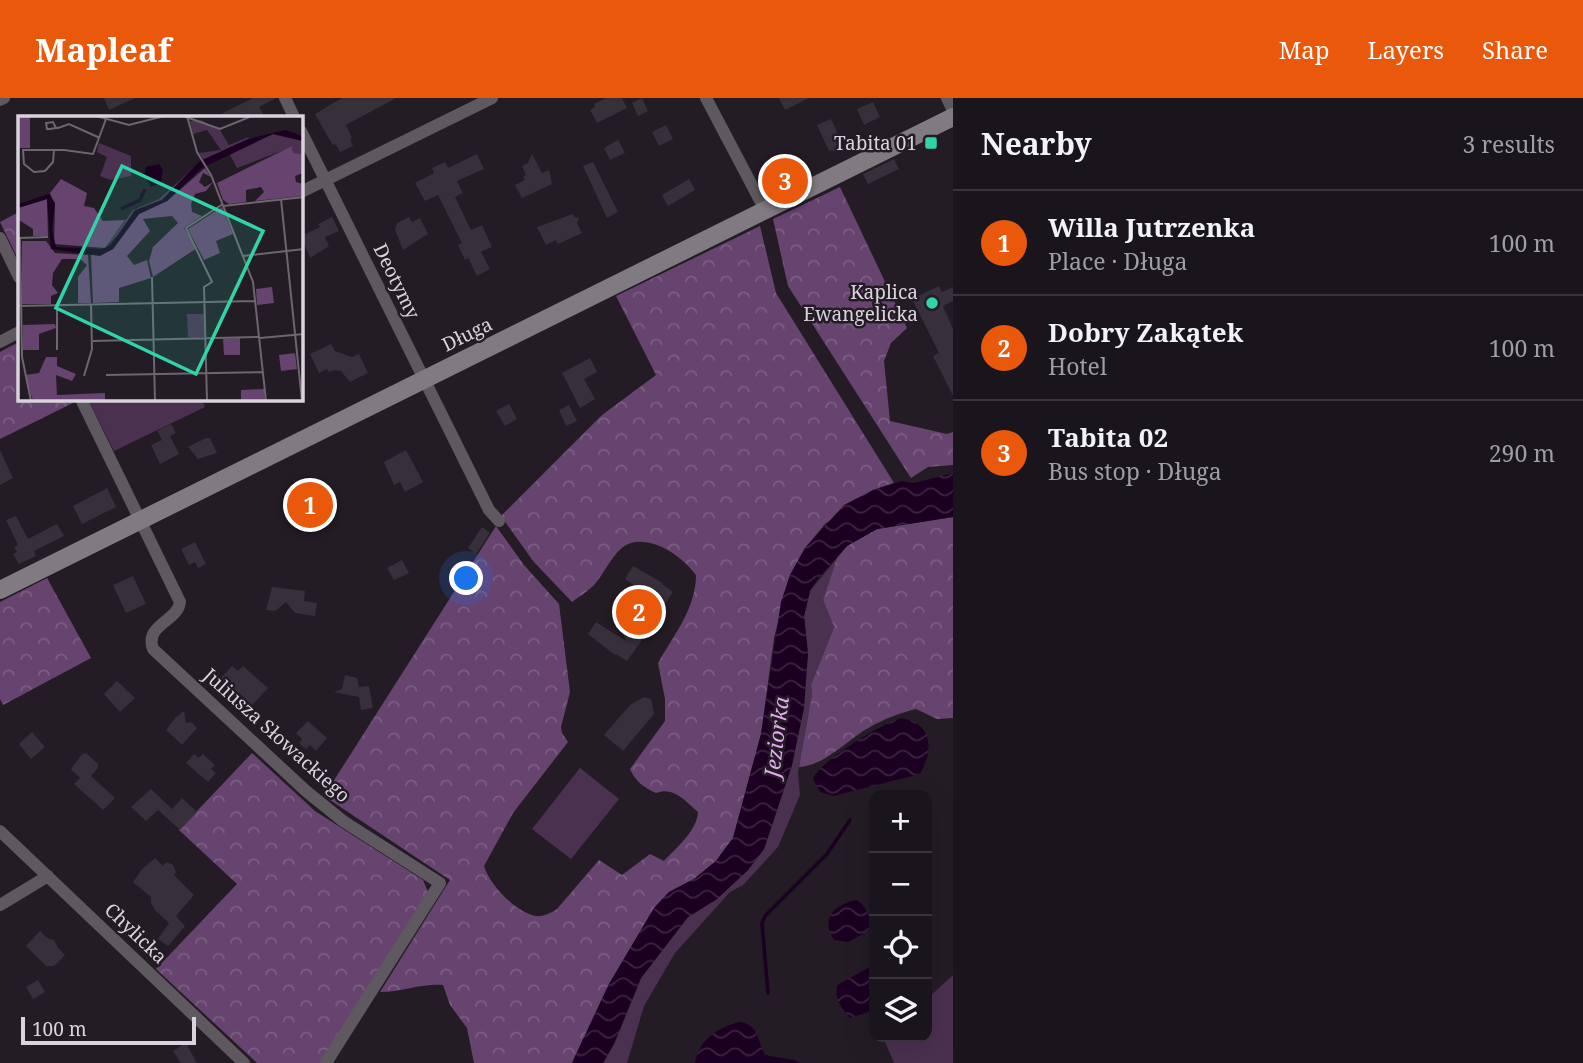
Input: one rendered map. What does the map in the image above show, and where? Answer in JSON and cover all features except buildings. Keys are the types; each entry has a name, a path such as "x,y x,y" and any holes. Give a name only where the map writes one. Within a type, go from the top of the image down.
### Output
{"street":[{"path":"285,98 294,116"},
{"path":"303,191 492,98"},
{"path":"706,98 765,210"},
{"path":"947,98 953,111"},
{"name":"Długa","path":"0,590 953,117"},
{"name":"Deotymy","path":"303,135 489,510 499,521"},
{"path":"0,238 18,275"},
{"path":"0,342 18,333"},
{"name":"Juliusza Słowackiego","path":"82,401 180,602 178,610 157,628 150,642 153,649 306,791 343,821 440,883 326,1063"},
{"name":"Chylicka","path":"0,831 244,1063"},
{"path":"0,905 48,876"}],"shaded area":[{"path":"89,401 202,401 205,407 114,451"},
{"path":"837,558 823,600 834,627 811,685 812,694 798,773 800,795 778,847 743,885 730,892 675,953 644,1006 627,1063 603,1063 614,1044 641,978 688,917 717,899 748,870 764,849 792,765 808,654 804,616 810,591"},
{"path":"580,768 619,799 571,859 532,829"},
{"path":"953,975 953,1063 894,1063 885,1042 932,1042 932,994"}],"green space":[{"path":"840,187 907,328 891,343 884,361 890,421 947,434 953,432 953,465 928,467 911,478 788,286 773,219"},
{"path":"18,213 18,259 0,222"},
{"path":"760,226 776,293 894,483 873,490 825,524 805,548 790,575 774,638 761,734 733,838 716,861 694,879 669,892 654,908 609,984 572,1063 474,1063 467,1028 450,1005 443,985 380,992 450,880 324,796 496,526 524,565 559,604 570,692 561,727 568,742 513,813 484,866 491,881 512,904 528,914 544,915 557,909 599,860 622,875 650,854 664,861 690,832 698,812 674,793 656,793 648,789 637,781 630,769 665,721 665,699 658,663 688,610 696,575 668,550 657,545 634,542 625,545 594,585 572,602 533,561 501,516 602,415 656,375 616,296"},
{"path":"18,343 18,401 73,403 0,439 0,352"},
{"path":"953,517 953,718 937,719 916,709 904,712 861,732 819,762 799,767 812,694 811,685 834,627 823,600 837,558 847,546 877,529"},
{"path":"47,578 91,658 3,705 0,699 0,602"},
{"path":"252,753 315,811 423,880 428,892 320,1063 257,1063 156,969 237,884 179,830"}],"water":[{"name":"Jeziorka","path":"953,473 953,517 877,529 847,546 816,581 810,591 804,616 808,654 804,708 792,765 764,849 748,870 717,899 688,917 641,978 614,1044 603,1063 572,1063 609,984 654,908 669,892 694,879 716,861 733,838 761,734 781,602 790,575 805,548 844,505 873,490 901,481 914,483"},
{"path":"901,718 919,725 928,739 925,765 920,774 833,796 820,792 813,779 826,763 867,735"},
{"path":"857,900 868,913 869,931 848,942 834,940 828,925 829,919 836,909"},
{"path":"869,968 869,1012 850,1018 839,1003 837,985"},
{"path":"739,1022 754,1029 765,1055 801,1063 695,1063 705,1041"}],"waterway":[{"path":"768,993 762,923 765,916 827,854 850,820"}],"place":[{"name":"Tabita 01","path":"931,143"},
{"name":"Tabita 02","path":"785,181"},
{"name":"Kaplica Ewangelicka","path":"932,303"},
{"name":"Willa Jutrzenka","path":"310,505"},
{"name":"Dobry Zakątek","path":"639,612"}]}
